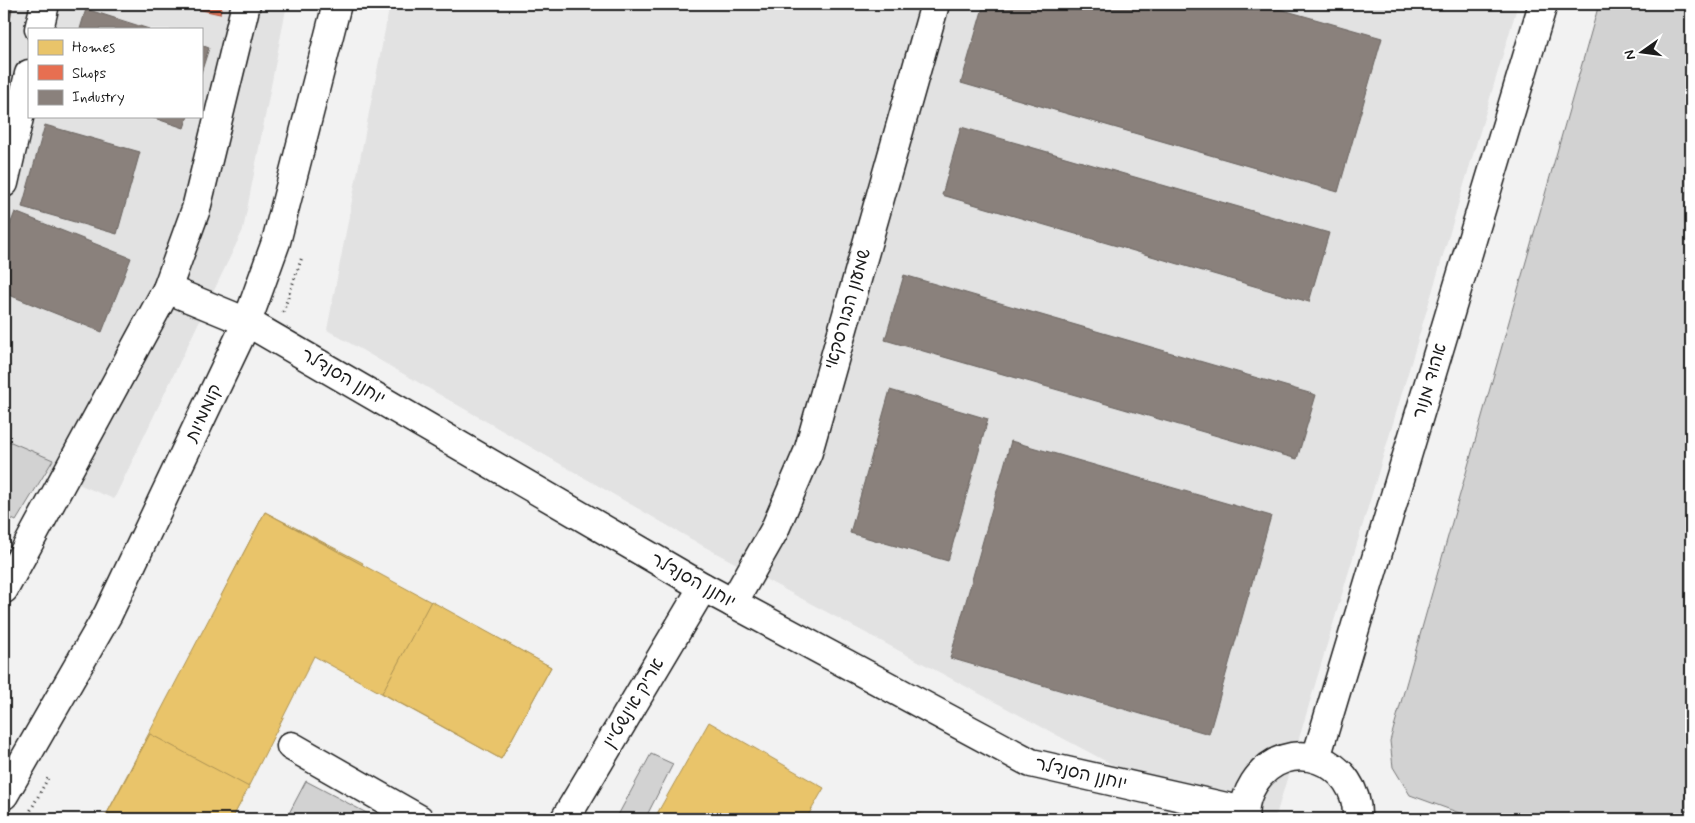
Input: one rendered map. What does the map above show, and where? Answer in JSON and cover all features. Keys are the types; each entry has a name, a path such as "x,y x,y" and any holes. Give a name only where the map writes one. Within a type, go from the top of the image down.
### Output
{"street":[{"path":"39,28 45,4"},
{"path":"4,590 167,290 196,209 246,4"},
{"name":"קוממיות","path":"4,795 108,614 247,322 276,242 336,4"},
{"name":"שמעון הבורסקאי","path":"734,603 774,531 808,452 935,4"},
{"name":"אהוד מנור","path":"1316,758 1543,4"},
{"path":"4,182 28,78"},
{"name":"יוחנן הסנדלר","path":"167,290 247,322 703,587 1031,763 1245,815"},
{"name":"אריק אינשטיין","path":"565,819 703,587"},
{"path":"292,746 419,819"},
{"path":"1245,815 1248,792 1261,772 1277,761 1296,756 1316,758 1333,766 1347,780 1356,798 1359,819"}],"shaded area":[{"path":"4,4 287,4 243,230 114,499 4,453"},
{"path":"390,4 1518,4 1275,819 1214,819 705,547 327,330"},
{"path":"1599,4 1691,4 1691,819 1476,819 1410,795 1393,767 1390,741"},
{"path":"4,439 53,460 16,521 4,515"},
{"path":"651,754 673,764 645,819 616,819"},
{"path":"306,781 378,819 286,819"}],"building: Homes":[{"path":"265,512 363,563 314,656 217,604"},
{"path":"265,512 551,667 501,759 314,656 232,819 104,819"},
{"path":"431,601 551,667 501,759 382,693"},
{"path":"709,722 824,788 806,819 654,819"},
{"path":"150,734 249,787 232,819 104,819"},
{"path":"919,813 931,819 916,819"}],"building: Shops":[{"path":"174,4 222,4 220,14"}],"building: Industry":[{"path":"4,4 13,4 4,49"},
{"path":"984,4 1262,4 1382,38 1338,192 961,83"},
{"path":"86,9 146,28 80,28"},
{"path":"202,45 209,48 202,70"},
{"path":"154,118 187,118 184,128"},
{"path":"45,125 140,152 117,234 22,207"},
{"path":"961,127 1329,233 1309,302 942,195"},
{"path":"15,212 131,258 102,332 4,293 4,240"},
{"path":"904,275 1316,395 1297,459 885,340"},
{"path":"890,390 988,419 948,561 850,533"},
{"path":"1011,441 1271,516 1209,734 950,658"}]}
